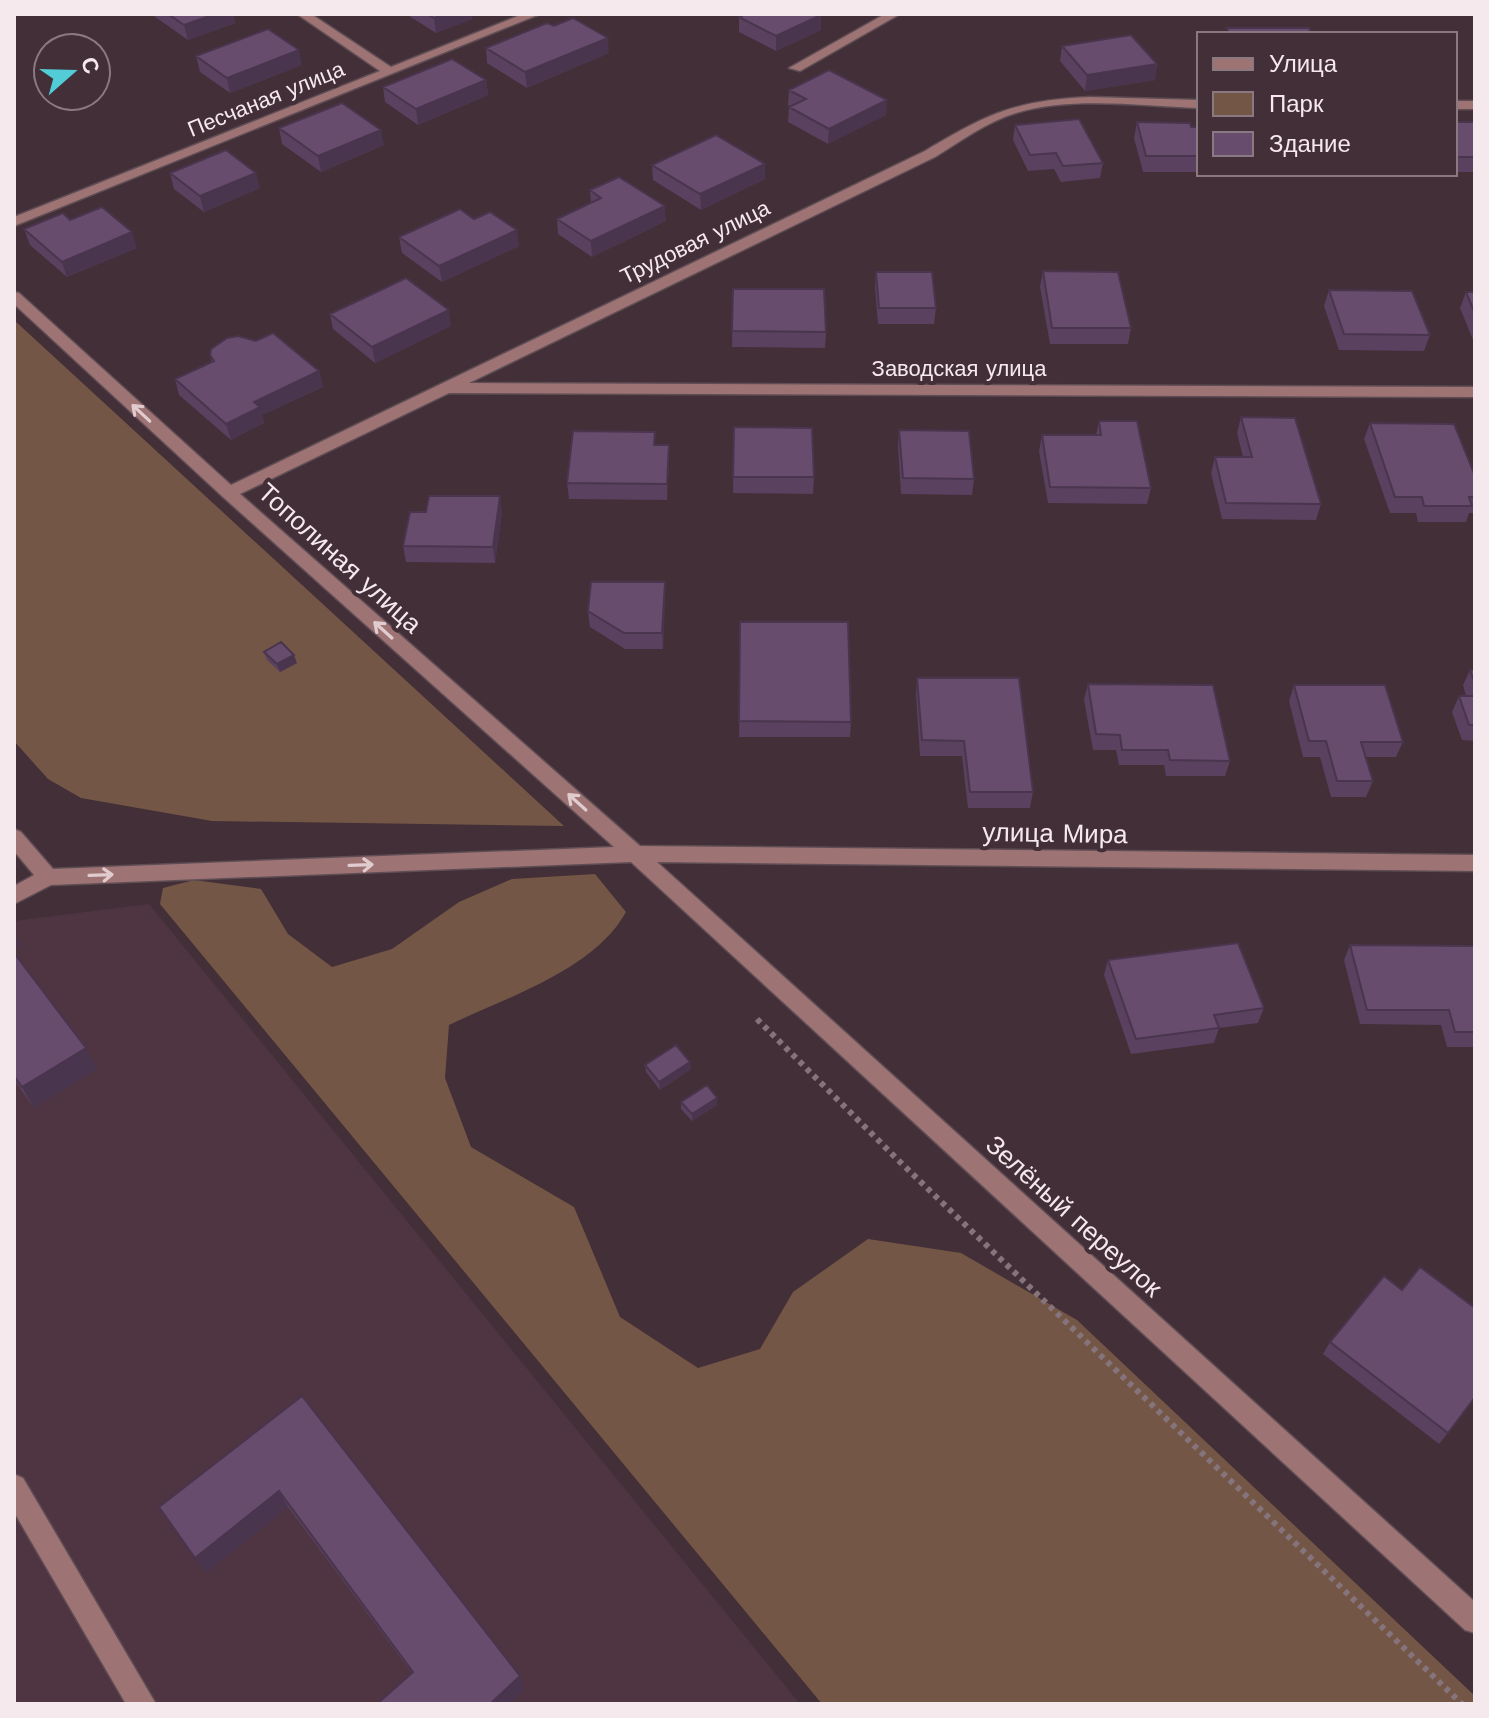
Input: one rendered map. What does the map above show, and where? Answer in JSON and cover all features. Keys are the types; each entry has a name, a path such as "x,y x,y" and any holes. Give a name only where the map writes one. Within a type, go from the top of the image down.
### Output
{"street":[{"path":"303,14 389,71"},
{"name":"Песчаная улица","path":"14,222 534,14"},
{"path":"795,68 894,14"},
{"name":"Трудовая улица","path":"229,493 1008,113 1023,107 1071,103 1197,104"},
{"name":"Тополиная улица","path":"14,296 229,493 635,854"},
{"name":"Заводская улица","path":"442,388 1475,392"},
{"path":"14,837 48,877 14,896"},
{"name":"улица Мира","path":"48,877 635,854 1475,863"},
{"name":"Зелёный переулок","path":"635,854 1475,1620"},
{"path":"14,1487 142,1704"}],"path":[{"path":"750,1013 908,1170 1462,1704"}],"shaded area":[{"path":"149,904 800,1704 14,1704 14,921"}],"green space":[{"path":"14,320 564,826 212,821 81,798 48,779 14,741"},
{"path":"595,874 626,912 612,932 593,950 547,980 449,1025 445,1078 471,1147 574,1207 620,1317 698,1368 760,1349 793,1292 868,1239 961,1253 1077,1320 1475,1696 1475,1704 822,1704 160,904 163,888 194,880 261,889 288,934 332,967 392,949 459,902 512,879"}],"building":[{"path":"168,14 215,14 184,25"},
{"path":"746,14 821,15 776,36 739,17"},
{"path":"573,18 608,38 525,72 486,48 547,23 554,26"},
{"path":"1227,28 1309,28 1310,32 1228,32"},
{"path":"268,29 299,50 227,78 196,56"},
{"path":"1131,35 1157,64 1087,75 1062,46"},
{"path":"452,59 486,80 416,109 383,87"},
{"path":"829,70 887,100 829,129 789,107 806,99 789,90"},
{"path":"342,103 381,130 318,156 279,128"},
{"path":"1079,119 1103,163 1063,166 1056,153 1030,155 1015,125"},
{"path":"1137,122 1190,123 1191,127 1197,127 1197,156 1146,156"},
{"path":"1457,122 1475,122 1475,157 1457,157"},
{"path":"716,135 765,164 700,194 652,165"},
{"path":"226,150 256,173 200,196 170,173"},
{"path":"619,177 665,206 591,241 557,219 601,198 590,190"},
{"path":"102,207 132,232 62,262 24,229 63,213 70,220"},
{"path":"460,209 474,219 490,212 517,230 439,266 399,237"},
{"path":"1043,271 1118,272 1131,328 1052,328"},
{"path":"876,272 932,272 936,308 879,308"},
{"path":"406,278 449,310 372,347 330,314"},
{"path":"733,289 824,289 826,332 732,331"},
{"path":"1329,290 1412,291 1430,335 1344,334"},
{"path":"1466,292 1475,292 1475,314"},
{"path":"273,333 319,371 254,402 260,407 226,424 175,379 214,361 210,355 211,349 227,338 238,336 256,341"},
{"path":"1241,417 1295,418 1321,504 1226,503 1215,457 1252,457"},
{"path":"1099,421 1137,421 1151,488 1050,487 1042,435 1101,435"},
{"path":"1370,423 1454,424 1475,476 1475,497 1469,497 1472,506 1424,506 1422,497 1395,497"},
{"path":"734,427 812,428 814,477 733,477"},
{"path":"899,430 969,431 974,479 903,478"},
{"path":"573,431 655,432 654,445 669,445 667,484 567,483"},
{"path":"429,496 500,496 493,547 403,546 410,512 426,512"},
{"path":"591,582 665,582 662,633 624,633 588,611"},
{"path":"740,622 848,622 851,722 739,721"},
{"path":"281,642 294,655 277,664 264,652"},
{"path":"917,678 1019,678 1033,792 970,792 964,741 922,740"},
{"path":"1088,684 1213,685 1230,761 1170,760 1168,750 1122,750 1120,735 1096,734"},
{"path":"1294,685 1385,685 1403,742 1361,742 1373,781 1337,781 1326,741 1309,741"},
{"path":"1459,696 1475,696 1475,725 1469,725"},
{"path":"1238,943 1264,1008 1214,1015 1219,1028 1136,1039 1108,960"},
{"path":"1350,945 1475,946 1475,1032 1455,1032 1449,1010 1367,1010"},
{"path":"14,953 86,1048 22,1087 14,1076"},
{"path":"676,1045 690,1062 659,1082 645,1065"},
{"path":"707,1085 717,1098 692,1114 681,1102"},
{"path":"1420,1267 1475,1308 1475,1397 1448,1433 1330,1342 1384,1276 1402,1290"},
{"path":"302,1396 520,1676 490,1704 377,1704 413,1672 279,1491 195,1558 159,1507"}]}
